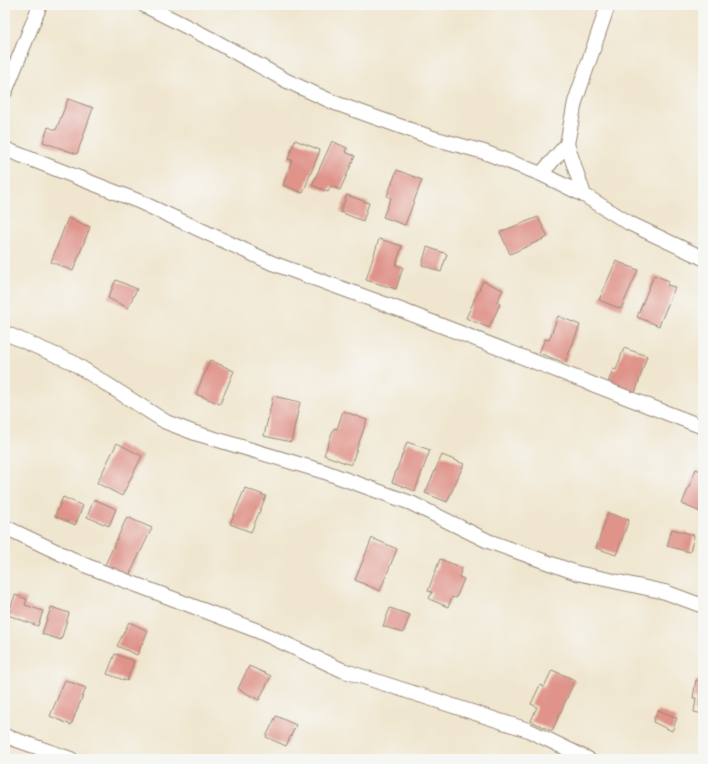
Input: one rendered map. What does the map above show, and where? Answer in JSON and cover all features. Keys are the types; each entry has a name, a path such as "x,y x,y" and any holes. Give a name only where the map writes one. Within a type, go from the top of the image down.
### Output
{"street":[{"path":"5,92 40,5"},
{"path":"144,5 213,40 287,81 335,104 433,138 484,152 541,174 584,195 629,223 703,258"},
{"path":"541,174 566,144 575,102 608,5"},
{"path":"566,144 584,195"},
{"path":"5,149 138,201 272,263 401,310 703,427"},
{"path":"5,333 72,362 166,422 195,433 326,472 411,503 488,541 577,573 665,592 703,606"},
{"path":"5,527 86,566 258,631 342,670 528,730 588,759"},
{"path":"5,736 71,759"}],"building":[{"path":"68,99 93,108 77,154 43,142 48,127 56,130"},
{"path":"295,140 320,150 303,193 283,185 292,160 288,159"},
{"path":"332,141 347,148 345,152 355,156 340,190 331,186 328,192 312,185"},
{"path":"397,170 422,180 405,225 383,217 391,198 387,196"},
{"path":"347,195 369,203 363,221 340,212"},
{"path":"538,217 548,237 510,254 500,232"},
{"path":"68,218 90,227 73,271 51,262"},
{"path":"379,239 402,246 396,265 403,267 396,289 366,280"},
{"path":"427,247 447,254 441,272 422,265"},
{"path":"616,261 638,270 621,309 599,300"},
{"path":"654,275 669,281 667,285 675,287 659,326 637,317"},
{"path":"116,280 137,289 128,308 108,298"},
{"path":"483,281 503,290 497,302 500,304 489,328 466,318"},
{"path":"558,316 580,325 565,363 539,353 545,339 549,340"},
{"path":"624,348 647,356 635,393 608,383 613,369 616,370"},
{"path":"210,360 234,371 220,404 196,394"},
{"path":"273,396 300,402 291,442 264,436"},
{"path":"343,411 367,420 351,465 324,455 334,428 337,429"},
{"path":"407,442 430,450 415,491 392,482"},
{"path":"117,443 142,456 122,496 97,483"},
{"path":"442,455 464,464 447,502 425,493"},
{"path":"696,469 703,472 703,513 682,504"},
{"path":"245,488 266,496 251,532 230,524"},
{"path":"63,497 83,506 75,525 55,516"},
{"path":"94,499 116,509 109,526 87,517"},
{"path":"608,513 629,520 616,555 596,548"},
{"path":"127,517 152,528 129,576 105,565"},
{"path":"672,529 694,535 690,552 667,546"},
{"path":"372,538 397,549 380,591 355,580"},
{"path":"440,559 462,568 459,577 464,579 456,598 452,597 448,607 429,599 432,592 428,591"},
{"path":"15,595 27,599 25,605 43,611 38,626 8,615"},
{"path":"51,607 69,613 61,640 42,634"},
{"path":"390,608 410,615 403,633 383,626"},
{"path":"129,622 148,631 137,655 117,646"},
{"path":"115,654 134,661 127,681 107,674"},
{"path":"249,666 271,676 259,700 238,689"},
{"path":"552,670 575,680 552,731 531,721 537,707 531,704 540,685 544,687"},
{"path":"65,680 86,688 71,725 50,716"},
{"path":"696,680 703,681 703,714 694,712 696,698 693,698"},
{"path":"658,710 677,718 672,731 653,722"},
{"path":"276,716 296,725 286,746 266,737"}]}
